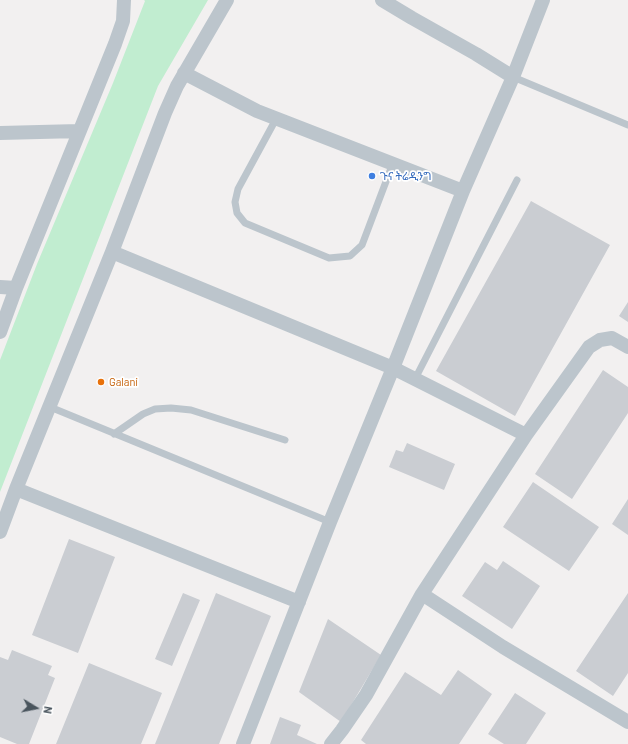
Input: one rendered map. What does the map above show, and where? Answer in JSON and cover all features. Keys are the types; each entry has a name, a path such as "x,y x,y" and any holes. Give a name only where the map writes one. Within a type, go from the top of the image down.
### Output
{"street":[{"path":"0,332 16,288 115,44 123,21 124,0"},
{"path":"0,532 112,252 165,113 177,86 227,0"},
{"path":"382,0 513,77"},
{"path":"243,744 330,522 464,191 513,77 543,0"},
{"path":"184,74 257,111 464,191"},
{"path":"0,133 79,131"},
{"path":"112,252 393,368 526,435"},
{"path":"0,287 16,288"},
{"path":"332,744 366,695 422,594 526,435 589,347 600,340 612,338 628,347"},
{"path":"16,489 298,602"},
{"path":"422,594 503,647 628,722"}],"lane":[{"path":"513,77 628,125"},
{"path":"276,118 238,188 235,202 237,213 245,223 329,258 350,256 362,245 393,164"},
{"path":"415,379 517,180"},
{"path":"50,407 330,522"},
{"path":"114,434 143,414 155,409 171,408 190,410 285,440"}],"green space":[{"path":"144,0 208,0 158,86 0,492 0,360 37,264 113,83 145,1"}],"building":[{"path":"531,201 610,245 515,416 436,371"},
{"path":"628,302 628,322 619,316"},
{"path":"603,370 628,387 628,413 572,499 535,474"},
{"path":"407,443 455,464 444,490 389,467 396,450 403,452"},
{"path":"533,482 599,527 569,571 503,527"},
{"path":"628,499 628,535 612,524"},
{"path":"69,539 115,557 78,653 32,635"},
{"path":"503,561 540,586 512,629 462,596 485,562 497,570"},
{"path":"183,593 200,600 172,666 155,659"},
{"path":"216,593 271,616 219,744 155,744"},
{"path":"628,593 628,673 613,696 576,671"},
{"path":"328,619 381,655 341,722 299,692"},
{"path":"12,650 52,666 48,675 55,678 29,744 17,744 0,737 0,657 8,660"},
{"path":"89,663 162,693 141,744 56,744"},
{"path":"458,670 492,694 459,744 366,744 361,740 405,672 441,695"},
{"path":"515,693 546,713 526,744 504,744 488,734"},
{"path":"280,717 301,725 297,735 317,744 270,744"}],"place":[{"name":"ጉና ትሬዲንግ","path":"372,176"},
{"name":"Galani","path":"101,382"}]}
